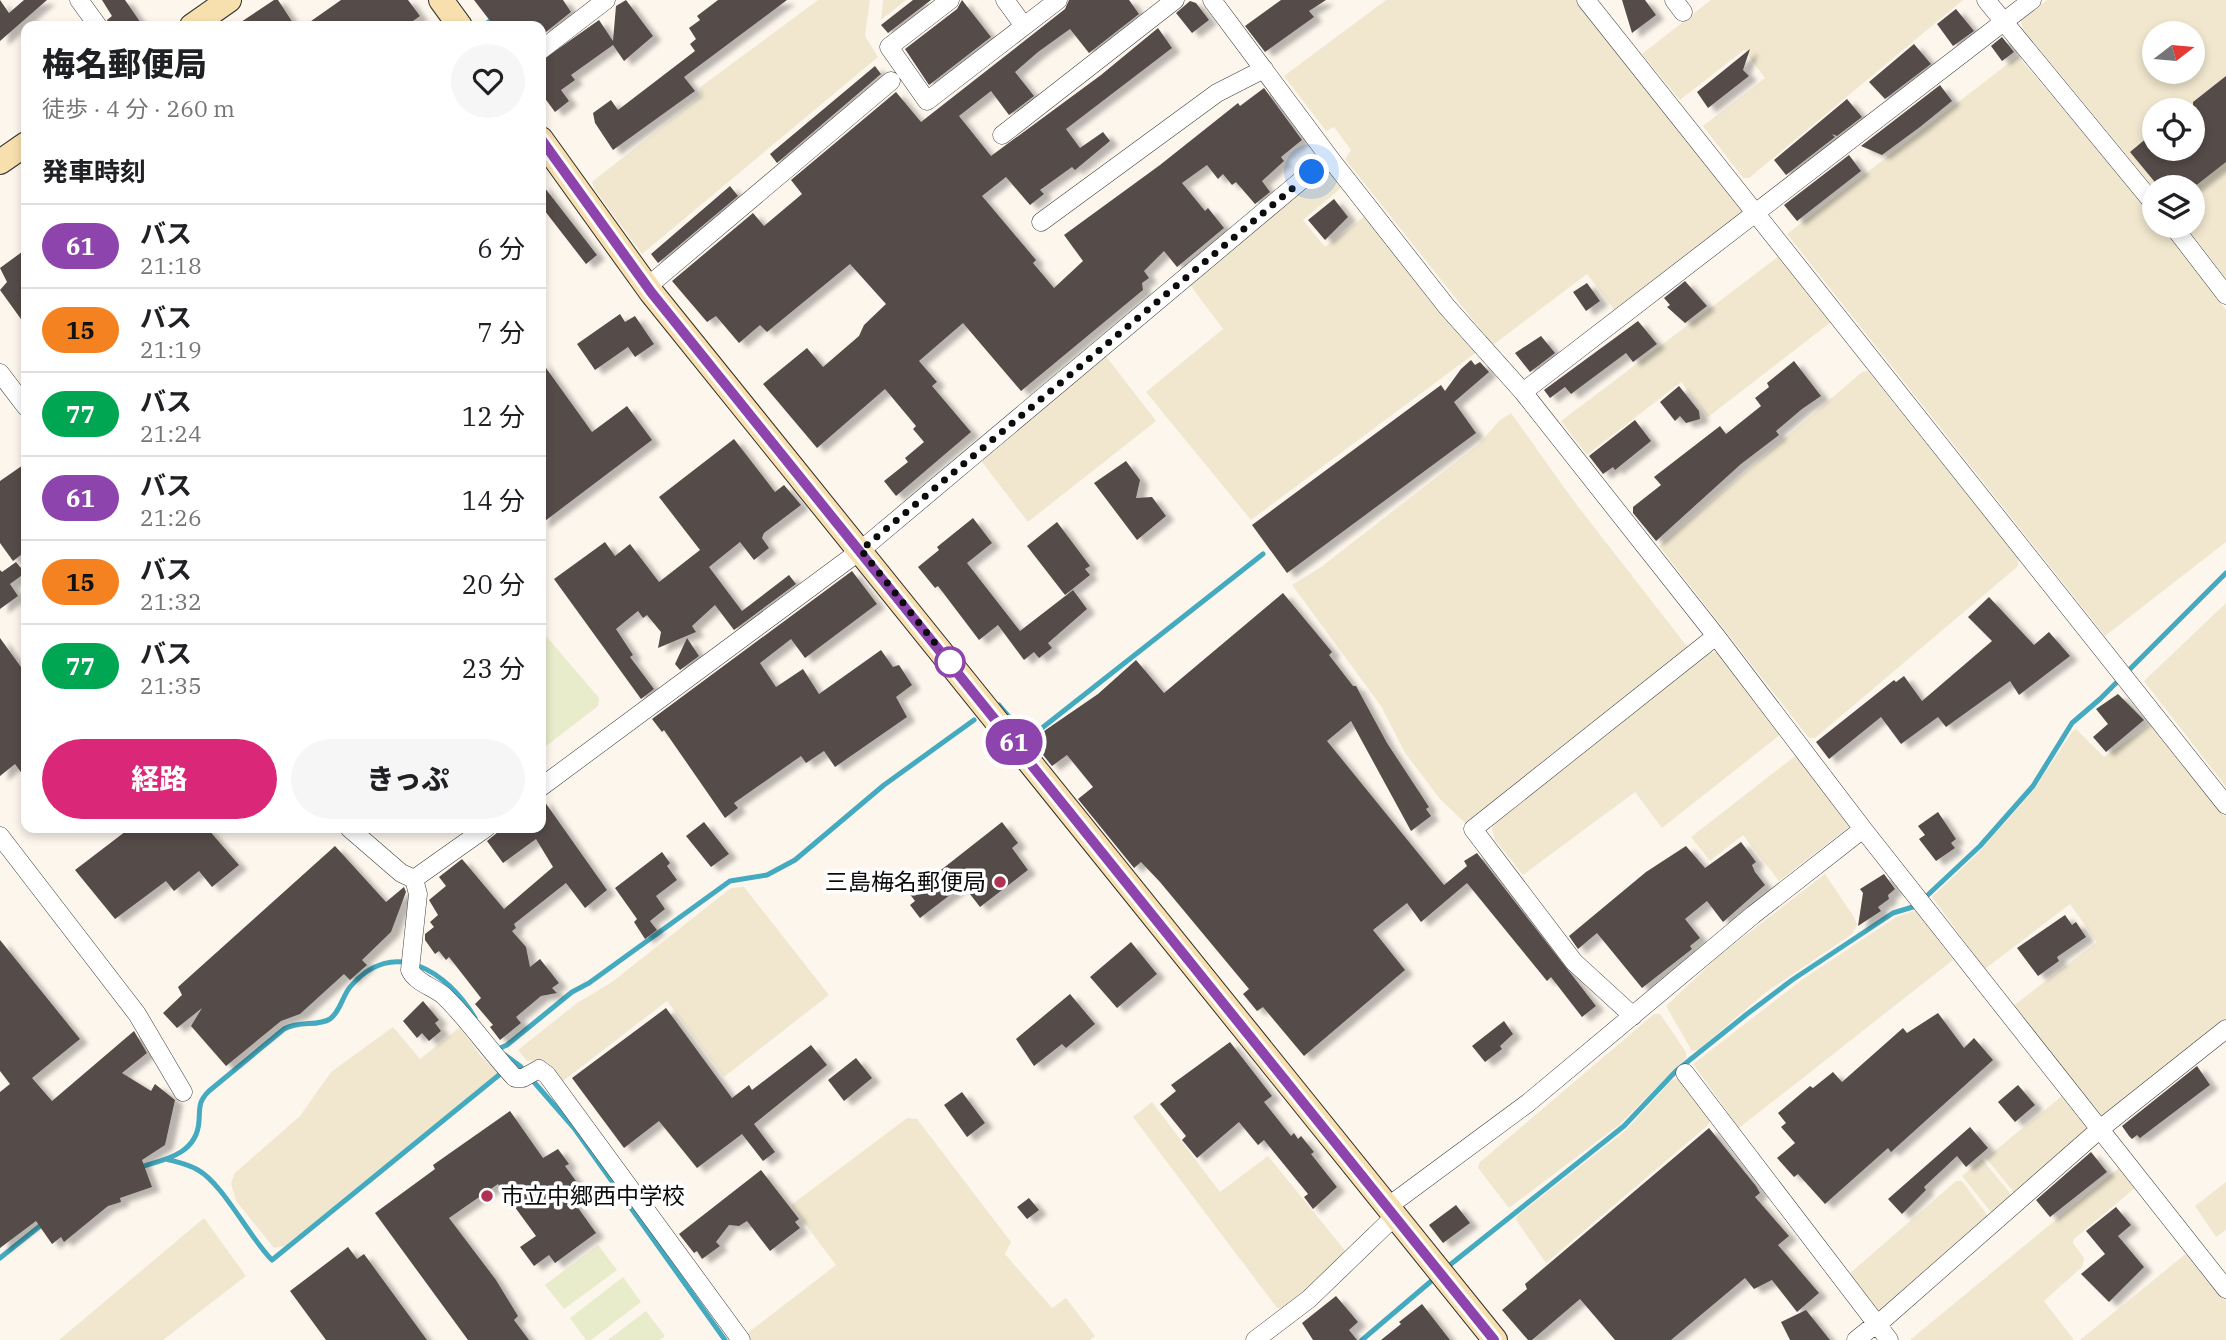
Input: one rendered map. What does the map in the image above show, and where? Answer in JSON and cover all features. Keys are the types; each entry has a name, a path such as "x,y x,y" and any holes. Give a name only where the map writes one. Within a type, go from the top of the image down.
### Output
{"main road":[{"path":"199,21 229,0"},
{"path":"441,0 456,21"},
{"path":"546,146 648,287 1494,1340"},
{"path":"0,162 21,147"}],"street":[{"path":"79,0 94,21"},
{"path":"546,46 606,0"},
{"path":"950,0 889,47 927,101 1058,0"},
{"path":"1004,0 1024,26"},
{"path":"1002,135 1175,0"},
{"path":"1212,0 1329,157 1447,307 1523,392 1717,636 1863,829 2226,1289"},
{"path":"1586,0 2226,804"},
{"path":"1986,0 2142,189"},
{"path":"1523,392 2032,0"},
{"path":"1041,222 1217,93 1264,69"},
{"path":"648,287 891,81"},
{"path":"546,783 861,550 1329,157"},
{"path":"2182,238 2226,295"},
{"path":"0,373 21,400"},
{"path":"1633,1016 1574,962 1474,829 1717,636"},
{"path":"1255,1340 1329,1281 1390,1213 1528,1103 1753,915 1863,829"},
{"path":"355,833 401,873 414,879"},
{"path":"414,879 479,833"},
{"path":"0,836 137,1014 183,1092"},
{"path":"414,879 418,894 410,970 461,1014 488,1050 515,1078 539,1069 547,1075 565,1096 741,1340"},
{"path":"1856,1340 2100,1129 2226,1029"},
{"path":"1685,1073 1889,1340"}],"shaded area":[{"path":"818,0 870,0 865,36 878,57 642,254 592,182 702,95 699,88"},
{"path":"883,0 906,0 881,20"},
{"path":"1386,0 1576,0 1745,212 1616,312 1587,274 1493,345 1345,159 1351,150 1334,127 1326,131 1284,76"},
{"path":"1711,0 1963,0 1749,178 1743,178 1703,126 1765,78 1744,50 1680,100 1642,54"},
{"path":"2047,0 2226,0 2226,279 2195,238 2205,238 2205,175 2143,175 2023,29 2021,20"},
{"path":"2018,56 2142,202 2142,238 2172,238 2226,310 2226,542 2105,636 1787,234"},
{"path":"1323,173 1331,173 1341,188 1303,220 1325,247 1365,216 1478,351 1251,520 1146,392 1223,329 1190,285"},
{"path":"1779,256 1831,322 1708,417 1681,382 1587,455 1561,421"},
{"path":"1105,355 1156,421 1028,522 979,458"},
{"path":"1868,371 2019,559 2017,567 1815,738 1809,738 1659,546 1862,372"},
{"path":"1511,413 1573,500 1689,649 1465,823 1440,799 1405,753 1381,706 1292,585 1321,567 1479,444 1499,421"},
{"path":"2226,603 2226,787 2144,681"},
{"path":"1719,652 1781,734 1662,828 1635,792 1523,875 1495,840 1492,829 1495,820 1706,653"},
{"path":"2151,724 2226,816 2226,1023 2103,1117 2013,1006 2097,942 2070,904 1985,969 1932,897 1979,852 2033,791 2072,732 2076,729 2104,757"},
{"path":"1799,753 1854,823 1779,881 1743,835 1710,861 1691,837"},
{"path":"1825,874 1854,917 1857,925 1852,934 1765,993 1698,1050 1692,1051 1666,1006 1720,955"},
{"path":"744,887 829,995 724,1077 667,1001 563,1081 548,1063 540,1060 527,1061 518,1050 577,1003 612,982 731,888"},
{"path":"1916,910 1953,960 1739,1128 1693,1064 1803,979 1896,917"},
{"path":"1654,1014 1660,1014 1686,1052 1686,1058 1620,1124 1509,1208 1478,1168 1479,1163"},
{"path":"393,1027 420,1059 460,1027 480,1055 498,1073 285,1246 274,1248 236,1201 231,1183 235,1173 300,1116 331,1072"},
{"path":"1680,1078 1710,1121 1707,1126 1546,1263 1516,1220 1517,1216 1625,1131 1673,1079"},
{"path":"2062,1096 2090,1131 2017,1196 1986,1158"},
{"path":"1152,1102 1220,1192 1268,1156 1347,1253 1344,1260 1283,1309 1277,1308 1133,1117"},
{"path":"907,1118 917,1119 1011,1242 1005,1254 1052,1308 1066,1298 1095,1336 1090,1340 749,1340 745,1335 836,1265 791,1205"},
{"path":"1982,1159 2014,1198 1994,1216 1962,1176"},
{"path":"2120,1167 2136,1187 2074,1239 2073,1243 2084,1258 2082,1267 2044,1301 2074,1340 1910,1340"},
{"path":"1956,1181 1962,1181 1988,1216 1880,1314 1848,1275"},
{"path":"2226,1182 2226,1230 2216,1237 2195,1206"},
{"path":"204,1218 246,1276 163,1340 59,1340"},
{"path":"2188,1252 2226,1301 2226,1340 2080,1340"}],"green space":[{"path":"546,636 599,698 598,706 546,746"},
{"path":"598,1245 617,1270 564,1309 545,1285"},
{"path":"623,1277 641,1302 591,1340 586,1340 570,1318"},
{"path":"646,1311 665,1336 660,1340 608,1340"}],"building":[{"path":"0,0 9,13 24,0 47,0 21,21 0,41"},
{"path":"102,0 125,0 140,21 107,21 112,16"},
{"path":"278,0 292,21 242,21"},
{"path":"341,0 408,0 420,16 413,21 311,21"},
{"path":"474,0 563,0 571,12 546,32 546,21 490,21"},
{"path":"626,0 653,36 624,61 613,45 571,75 575,80 561,90 569,101 555,112 546,100 546,57 599,20 613,41 616,6"},
{"path":"718,0 787,0 684,77 695,91 613,150 595,123 593,113 611,100 618,110 695,51 690,44 696,39 689,28 700,20 697,16"},
{"path":"913,0 931,0 888,33 881,25"},
{"path":"962,0 991,37 929,85 905,49 957,9"},
{"path":"1069,0 1129,0 1139,14 1089,53 1070,29 1038,52 1015,72 1034,96 1009,115 991,91 959,116 991,156 1101,75 1158,28 1172,48 1066,129 1080,148 1103,132 1110,141 1075,170 1072,167 1040,190 1044,194 1030,205 1006,177 982,196 1036,260 1033,263 1054,288 1083,261 1064,235 1160,165 1238,103 1240,106 1264,88 1302,140 1281,157 1284,161 1262,181 1270,192 1255,204 1236,182 1232,185 1223,174 1218,179 1207,165 1182,183 1205,211 1208,208 1224,228 1177,267 1164,251 1144,271 1149,278 1142,283 1143,290 1021,391 963,323 919,361 937,382 932,386 971,432 896,496 884,481 908,462 905,458 924,442 913,429 916,426 885,389 817,448 763,384 807,348 823,367 859,336 864,325 886,304 850,264 767,332 760,325 739,343 716,316 707,322 672,281 753,213 764,226 802,194 791,180 896,92 921,122 1065,9"},
{"path":"1281,0 1326,0 1309,11 1314,17 1265,52 1245,26"},
{"path":"1622,0 1645,0 1656,15 1632,33"},
{"path":"1190,1 1196,3 1209,20 1192,33 1176,13"},
{"path":"1956,9 1974,31 1953,46 1937,24"},
{"path":"2002,37 2014,52 2002,61 1991,46"},
{"path":"1914,44 1931,64 1885,99 1869,82"},
{"path":"1750,49 1743,70 1749,76 1708,108 1697,92"},
{"path":"875,66 881,74 777,163 770,154"},
{"path":"2226,76 2226,162 2205,178 2205,175 2149,175 2130,152 2142,142 2142,161 2205,161 2205,98 2198,98"},
{"path":"1940,85 1952,101 1920,127 1882,155 1861,146"},
{"path":"1847,99 1862,117 1837,136 1832,134 1835,137 1786,175 1774,160"},
{"path":"1849,155 1861,171 1797,221 1784,205"},
{"path":"730,186 738,196 658,263 651,254"},
{"path":"546,189 597,255 586,264 546,212"},
{"path":"1334,199 1348,217 1325,240 1308,220"},
{"path":"21,253 21,319 0,290 7,282 0,268"},
{"path":"1685,281 1707,306 1685,323 1667,307 1670,305 1664,298"},
{"path":"1587,283 1600,301 1586,311 1573,292"},
{"path":"620,314 625,322 635,316 654,344 635,357 628,347 595,370 577,344"},
{"path":"1638,321 1657,344 1633,362 1626,353 1571,394 1565,387 1550,398 1544,390"},
{"path":"1541,336 1555,353 1530,372 1515,353"},
{"path":"1471,360 1475,365 1480,362 1489,372 1454,402 1476,433 1287,573 1252,525 1441,385 1445,391"},
{"path":"1794,361 1821,396 1776,431 1779,435 1741,464 1656,541 1633,513 1633,507 1661,485 1654,477 1720,426 1726,434 1761,406 1755,398 1769,387 1767,383"},
{"path":"546,368 592,432 627,406 652,440 546,520"},
{"path":"1679,386 1699,411 1700,419 1686,423 1680,416 1675,421 1660,402"},
{"path":"1635,420 1651,441 1615,470 1613,467 1603,474 1589,456"},
{"path":"734,439 775,492 784,485 801,505 764,533 762,538 769,548 754,560 740,542 709,567 742,611 789,575 796,584 734,630 715,605 692,626 696,632 658,648 661,632 647,615 643,618 638,611 616,629 633,655 630,657 654,689 641,699 554,579 605,542 615,556 630,544 659,582 700,550 659,497"},
{"path":"1126,461 1140,480 1136,498 1152,497 1166,516 1137,540 1094,483"},
{"path":"21,466 21,555 13,561 0,543 0,481"},
{"path":"973,518 992,543 967,563 1020,631 1073,590 1087,609 1048,643 1052,648 1039,658 1034,652 1024,660 998,625 979,640 938,586 935,588 918,567 939,550 937,547"},
{"path":"1057,522 1090,566 1085,569 1090,575 1065,595 1027,546"},
{"path":"16,562 21,568 21,576 10,584 18,596 0,609 0,570 2,572"},
{"path":"852,571 877,604 805,658 791,639 760,663 776,687 803,669 819,694 881,650 893,667 899,665 912,685 896,697 907,717 835,767 824,751 806,763 801,756 734,803 738,808 725,818 664,730 662,732 652,719"},
{"path":"1283,593 1332,652 1329,655 1353,686 1356,686 1387,743 1429,807 1426,809 1431,816 1411,831 1351,721 1327,741 1444,885 1467,866 1464,861 1477,853 1596,1006 1582,1017 1551,977 1547,981 1467,883 1421,922 1407,903 1373,930 1405,970 1304,1056 1263,1007 1257,1011 1243,994 1249,989 1160,882 1141,862 1134,868 1078,799 1093,787 1067,755 1052,766 1031,740 1098,694 1136,660 1164,693"},
{"path":"1989,597 2034,645 2049,632 2070,656 2019,695 2010,681 1946,727 1938,717 1901,744 1881,717 1829,759 1816,742 1894,680 1896,682 1904,676 1922,701 1992,641 1968,617"},
{"path":"0,638 21,667 21,772 15,764 0,776"},
{"path":"687,638 699,656 680,670 675,664"},
{"path":"2118,694 2144,720 2106,752 2093,737 2108,724 2096,709"},
{"path":"546,804 607,890 585,908 566,883 514,924 516,928 512,931 526,947 530,967 540,959 559,983 552,988 557,993 541,996 516,1017 521,1023 500,1040 490,1027 493,1025 475,1004 481,998 449,957 446,960 439,951 435,954 425,940 425,934 434,927 430,922 438,915 429,900 446,886 439,877 462,859 504,909 553,867 536,839 503,863 487,841 497,833 546,833"},
{"path":"1938,812 1956,839 1951,843 1955,848 1936,861 1919,839 1925,835 1918,826"},
{"path":"704,822 729,854 711,867 686,836"},
{"path":"1002,822 1018,843 1012,848 1028,870 980,907 963,885 920,918 910,905 915,901 909,893 914,889 911,886 929,873 932,877"},
{"path":"123,833 211,833 239,865 212,887 199,871 174,891 166,881 115,919 75,870"},
{"path":"1741,842 1756,862 1752,865 1765,885 1723,922 1707,901 1685,919 1700,938 1690,946 1692,949 1642,988 1597,933 1578,949 1569,936 1646,872 1686,846 1705,868"},
{"path":"335,846 386,902 404,887 406,892 391,932 362,960 367,965 350,980 344,974 300,1014 281,1021 226,1066 191,1026 202,1008 177,1028 163,1013 182,995 178,987"},
{"path":"662,852 670,863 667,866 677,880 656,896 665,909 650,921 657,930 645,939 634,922 637,919 615,888"},
{"path":"1884,874 1895,889 1888,895 1889,899 1878,907 1881,911 1858,926 1863,893 1860,889"},
{"path":"2065,915 2072,925 2076,922 2086,937 2057,957 2059,961 2038,976 2017,948"},
{"path":"0,940 80,1039 32,1078 52,1101 134,1031 147,1053 122,1073 151,1091 155,1084 175,1100 165,1145 142,1160 152,1187 120,1198 121,1202 108,1206 64,1242 61,1237 52,1244 36,1221 0,1248 0,1092 10,1084 0,1071"},
{"path":"1131,942 1157,974 1117,1008 1090,977"},
{"path":"1070,994 1095,1024 1066,1048 1062,1044 1034,1066 1016,1039"},
{"path":"423,1001 439,1020 435,1023 441,1031 429,1041 422,1033 417,1038 403,1021"},
{"path":"666,1008 732,1098 749,1085 752,1090 811,1045 827,1065 754,1124 775,1152 763,1161 742,1134 697,1168 659,1121 624,1148 572,1078"},
{"path":"1938,1013 1964,1048 1974,1038 1993,1060 1891,1152 1888,1148 1825,1204 1798,1174 1794,1177 1777,1158 1795,1143 1781,1127 1786,1123 1778,1113 1810,1086 1813,1088 1833,1072 1842,1082 1903,1028 1907,1033"},
{"path":"1504,1021 1513,1034 1500,1046 1502,1049 1485,1062 1472,1046"},
{"path":"1230,1042 1272,1096 1264,1102 1291,1136 1294,1133 1298,1139 1301,1136 1314,1152 1311,1154 1337,1187 1313,1209 1304,1197 1308,1194 1264,1140 1258,1145 1239,1122 1197,1158 1182,1140 1186,1136 1160,1104 1176,1091 1171,1085"},
{"path":"856,1058 872,1078 844,1101 828,1080"},
{"path":"2197,1066 2210,1085 2140,1138 2137,1135 2132,1139 2122,1126"},
{"path":"2018,1085 2035,1105 2015,1122 1998,1102"},
{"path":"962,1092 985,1123 967,1137 944,1105"},
{"path":"510,1111 543,1158 558,1149 569,1164 565,1166 576,1181 571,1184 577,1193 571,1198 596,1233 555,1263 549,1255 534,1266 520,1247 536,1236 498,1184 449,1218 496,1280 518,1316 514,1320 529,1340 468,1340 375,1213 435,1169 433,1165"},
{"path":"1970,1127 1988,1148 1966,1167 1957,1156 1924,1187 1926,1190 1902,1214 1888,1199"},
{"path":"1709,1128 1756,1186 1760,1193 1755,1197 1789,1236 1778,1245 1819,1293 1797,1312 1772,1280 1754,1289 1745,1278 1671,1340 1615,1340 1580,1299 1532,1340 1528,1340 1502,1310 1527,1289 1525,1284"},
{"path":"2091,1152 2107,1172 2050,1217 2036,1200"},
{"path":"761,1170 799,1219 795,1222 800,1228 770,1251 747,1221 739,1226 729,1225 716,1242 720,1246 702,1259 679,1234"},
{"path":"1029,1198 1039,1210 1027,1219 1017,1207"},
{"path":"1456,1205 1470,1223 1443,1243 1429,1225"},
{"path":"2116,1207 2131,1225 2118,1236 2144,1267 2109,1302 2081,1274 2105,1254 2086,1231"},
{"path":"348,1247 357,1259 364,1254 427,1340 326,1340 290,1291"},
{"path":"1336,1296 1358,1322 1349,1330 1357,1340 1313,1340 1302,1323"},
{"path":"1422,1304 1450,1340 1381,1340 1401,1324 1399,1322"},
{"path":"1806,1310 1830,1340 1790,1340 1781,1322"}],"waterway":[{"path":"490,21 494,18"},
{"path":"999,705 1028,739 1263,554"},
{"path":"1446,1268 1624,1126 1676,1071 1747,1014 1792,980 1893,913 1916,906 1980,846 2033,786 2072,723 2100,699 2226,573"},
{"path":"498,1049 507,1045 572,992 589,983 730,881 767,875 795,860 884,785 974,720"},
{"path":"137,1168 168,1159 185,1149 197,1132 200,1105 209,1091 284,1029 330,1019 350,987 367,972 384,964 401,962 434,974 450,986 475,1018"},
{"path":"505,1055 520,1066 574,1128 725,1340"},
{"path":"166,1159 190,1166 207,1177 272,1260 499,1075"},
{"path":"0,1258 45,1222"},
{"path":"1362,1340 1436,1277"}],"bus line":[{"name":"61","path":"546,146 651,292 1494,1340"}],"place":[{"name":"三島梅名郵便局","path":"1000,882"},
{"name":"市立中郷西中学校","path":"487,1196"}],"route":[{"path":"950,662 861,550 1312,172"}]}
